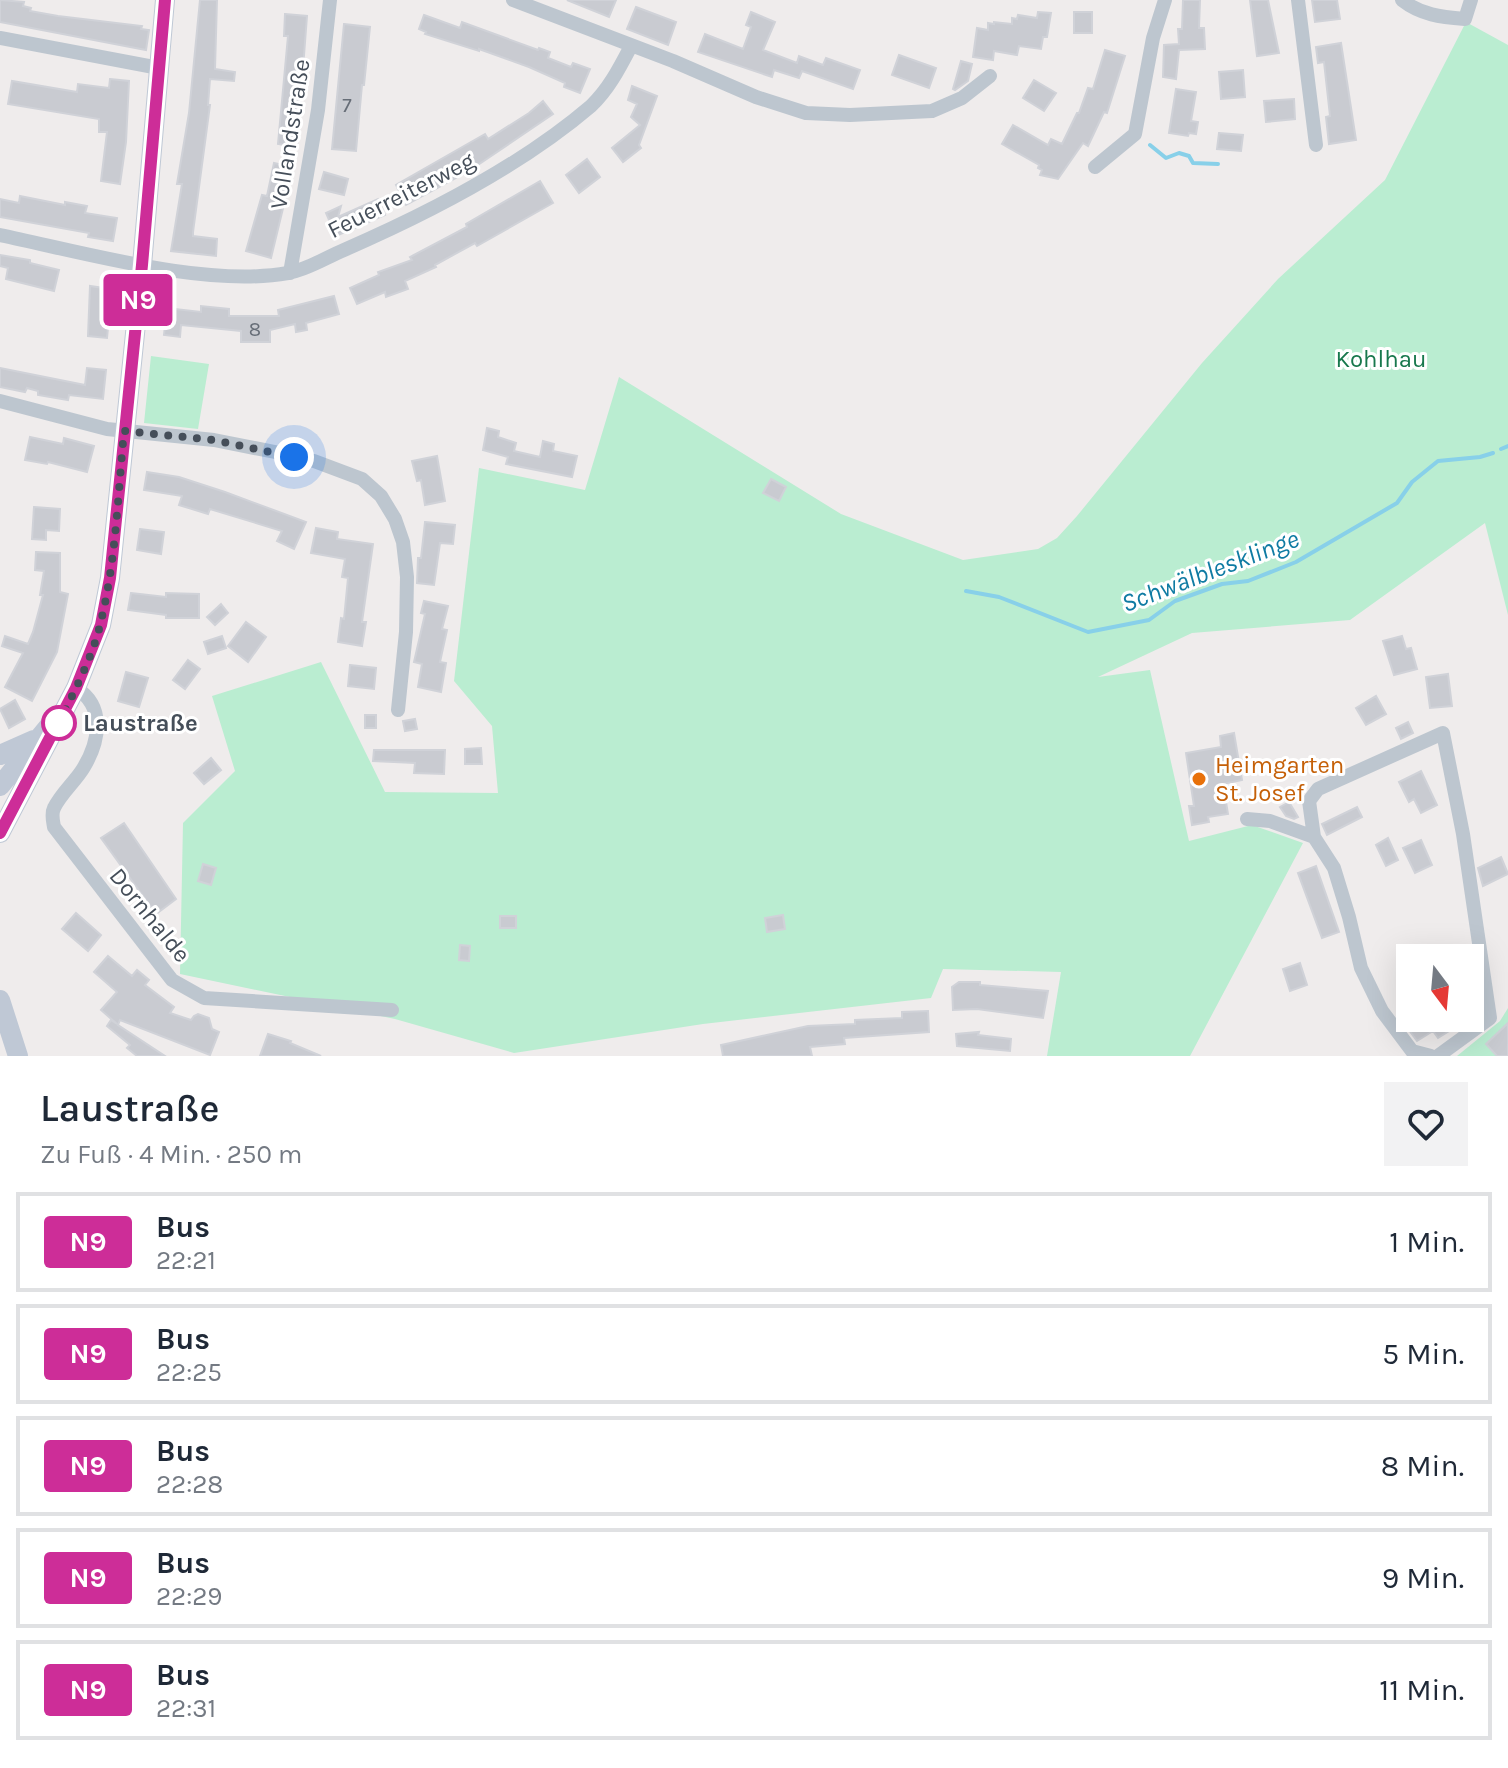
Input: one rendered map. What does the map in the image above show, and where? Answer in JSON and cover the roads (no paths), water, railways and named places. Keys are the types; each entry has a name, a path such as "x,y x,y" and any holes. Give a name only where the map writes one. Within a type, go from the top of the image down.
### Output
{"street":[{"path":"0,833 66,709 101,625 107,594 142,265 165,0"},
{"name":"Vollandstraße","path":"290,273 318,110 330,0"},
{"path":"513,0 776,105 806,113 932,111 962,98 990,76"},
{"path":"1095,167 1135,134 1153,38 1165,0"},
{"path":"1298,0 1316,145"},
{"path":"1402,0 1414,10 1438,17 1465,19 1471,0"},
{"path":"0,38 159,68"},
{"name":"Feuerreiterweg","path":"0,235 142,265 224,276 290,273 408,222 513,163 591,105 610,84 631,46"},
{"path":"0,401 124,431 214,440 314,461 362,479 381,496 395,519 403,542 407,577 406,632 398,710"},
{"name":"Dornhalde","path":"76,688 87,695 95,706 97,733 85,765 53,809 54,827 172,980 204,998 392,1010"},
{"path":"0,786 37,738 66,709"},
{"path":"1431,1056 1412,1051 1391,1025 1374,996 1361,968 1334,868 1314,837 1309,801 1318,789 1443,733 1463,834 1490,1018 1438,1056"},
{"path":"0,755 37,738"},
{"path":"1247,819 1270,821 1314,837"},
{"path":"0,1000 18,1056"}],"waterway":[{"path":"1150,145 1166,158 1179,153 1189,156 1193,163 1218,164"},
{"name":"Schwälblesklinge","path":"1501,449 1508,446"},
{"name":"Schwälblesklinge","path":"966,591 999,597 1088,632 1149,620 1175,601 1222,584 1248,581 1296,562 1397,503 1412,482 1438,461 1493,453"}],"place":[{"name":"Laustraße","path":"59,723"},
{"name":"Heimgarten St. Josef","path":"1199,779"}],"park label":[{"name":"Kohlhau","path":"1381,359"}]}
